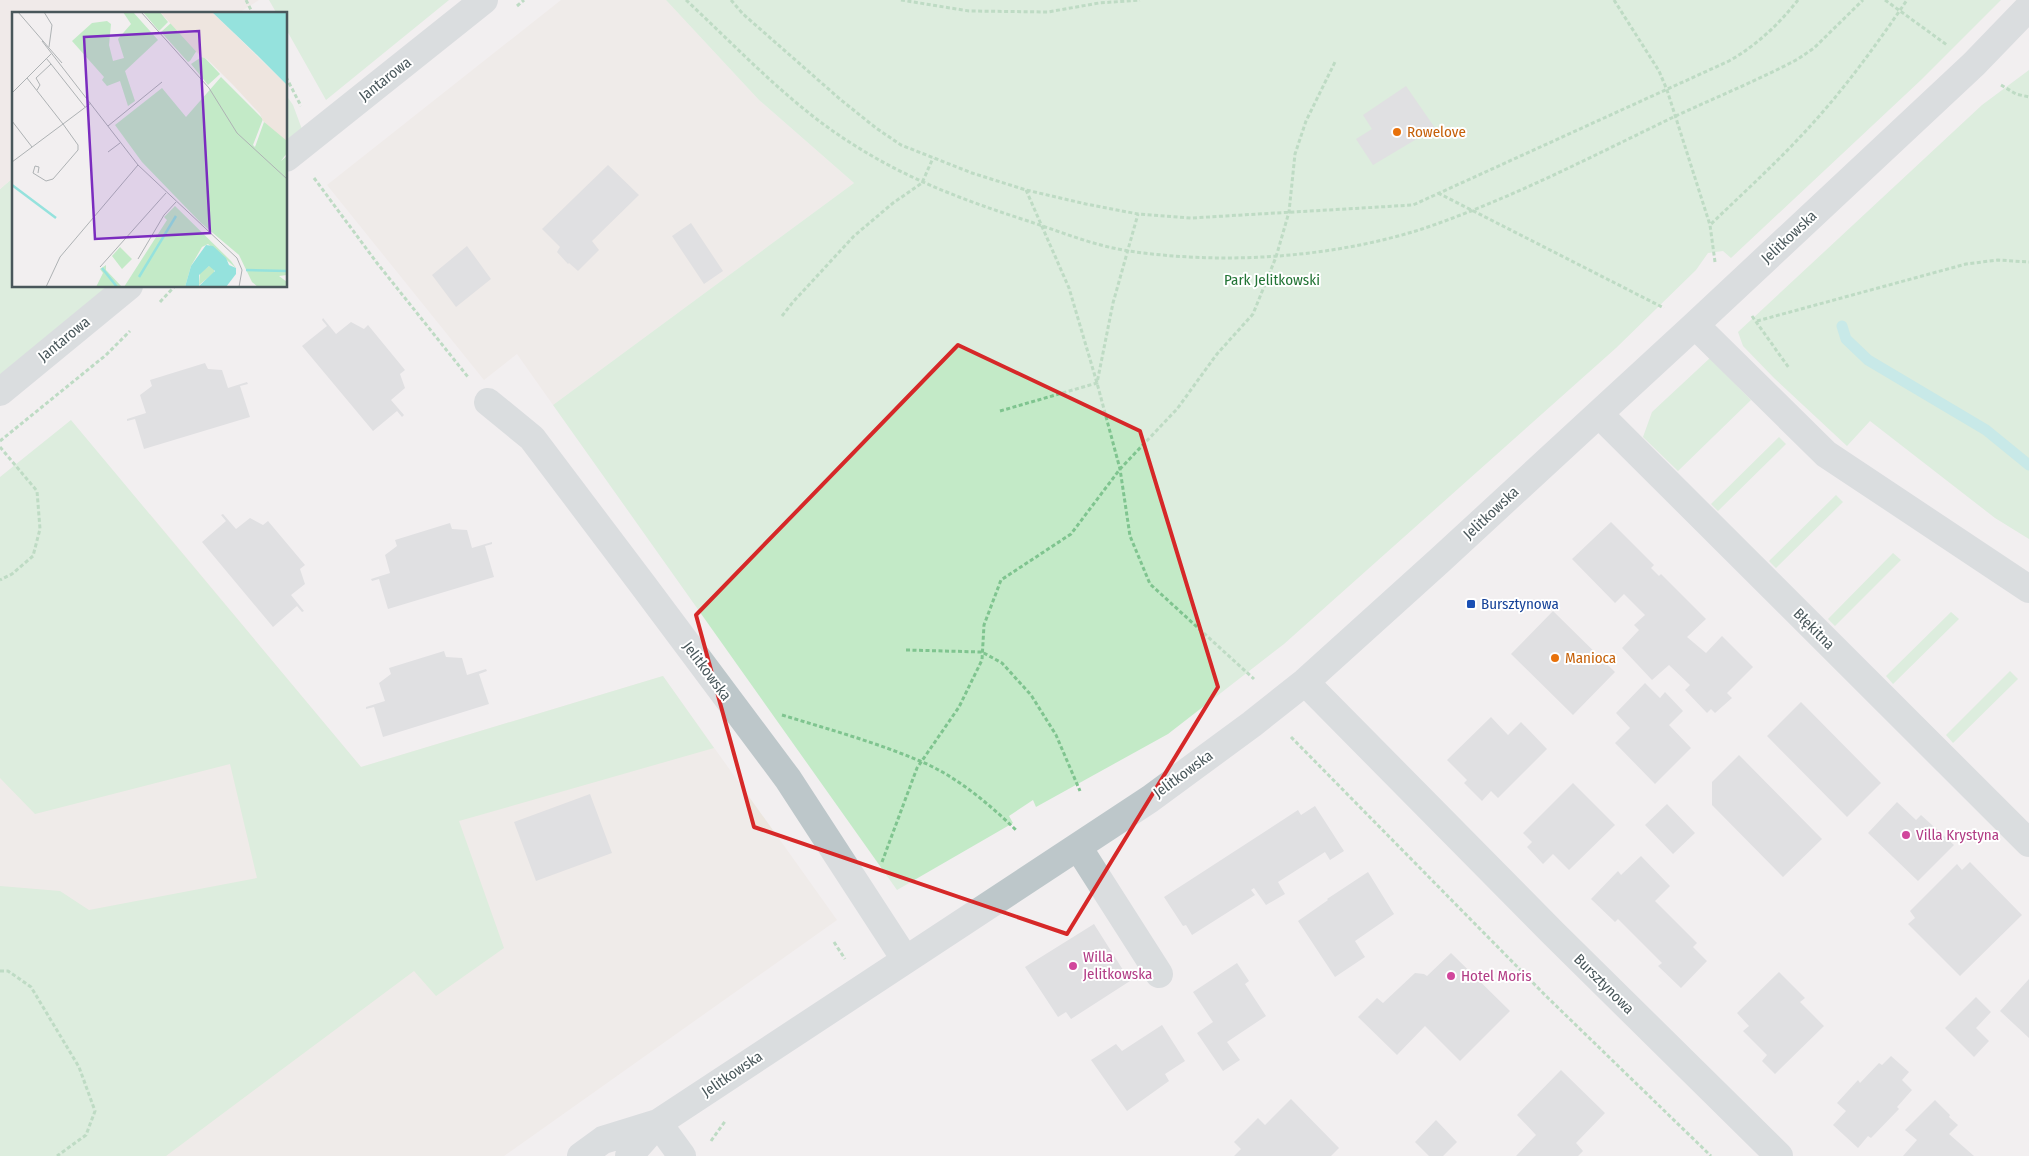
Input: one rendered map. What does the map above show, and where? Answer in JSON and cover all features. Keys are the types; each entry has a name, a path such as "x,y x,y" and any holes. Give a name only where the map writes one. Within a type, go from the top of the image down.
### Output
{"street":[{"name":"Jantarowa","path":"288,156 484,0"},
{"name":"Jelitkowska","path":"629,1156 658,1123 1150,799 1252,724 1305,682 1695,325 1974,64 2029,7"},
{"name":"Jantarowa","path":"0,392 127,288"},
{"path":"1695,325 1826,454 2029,589"},
{"name":"Jelitkowska","path":"488,402 532,438 788,779 905,959"},
{"name":"Błękitna","path":"1599,414 2029,843"},
{"name":"Bursztynowa","path":"1305,682 1553,933 1779,1156"},
{"path":"1078,847 1159,974"},
{"name":"Jelitkowska","path":"581,1156 603,1140 658,1123"},
{"path":"658,1123 682,1156"}],"path":[{"path":"246,0 252,12"},
{"path":"686,0 800,106 853,145 922,183 991,210 1086,240 1127,251 1194,257 1276,257 1353,246 1420,229 1473,210 1538,183 1798,59 1814,48 1863,0"},
{"path":"731,0 743,14 841,100 901,145 1026,190 1138,214 1191,218 1412,205 1667,90 1748,51 1776,25 1798,0"},
{"path":"901,0 969,11 1008,12 1048,12 1099,3 1140,0"},
{"path":"1614,0 1659,71 1667,90 1710,225 1715,263"},
{"path":"1884,0 1952,49"},
{"path":"1710,225 1802,136 1838,93 1907,0"},
{"path":"867,900 917,768 959,707 982,660 984,625 1001,580 1072,534 1120,469 1177,409 1217,354 1253,314 1276,257 1289,212 1295,154 1306,121 1335,62"},
{"path":"1997,81 2016,94 2029,97"},
{"path":"782,316 854,236 893,203 922,183 933,158"},
{"path":"323,190 376,263 488,402"},
{"path":"1026,190 1069,288 1120,469 1130,536 1150,584 1254,680"},
{"path":"1438,193 1666,310"},
{"path":"1097,383 1113,303 1138,214"},
{"path":"1757,321 1966,264 1998,260 2029,262"},
{"path":"154,307 173,288"},
{"path":"0,441 106,355 134,328"},
{"path":"1000,411 1097,383"},
{"path":"0,447 37,491 40,530 33,556 12,574 0,580"},
{"path":"906,650 982,652 1002,663 1031,695 1056,735 1080,791"},
{"path":"779,714 921,761 966,787 1016,830"},
{"path":"1291,737 1547,997 1711,1156"},
{"path":"0,971 8,971 31,987 79,1067 96,1111 86,1135 57,1156"}],"highlighted area":[{"path":"958,345 1140,431 1218,687 1067,934 754,827 696,615"}],"shaded area":[{"path":"561,0 666,0 759,100 854,183 553,405 517,354 484,380 327,185"},
{"path":"150,514 361,767 663,676 837,920 504,1156 0,1156 0,609"}],"green space":[{"path":"269,0 449,0 326,100 288,33 288,12 276,12"},
{"name":"Park Jelitkowski","path":"666,0 2001,0 1921,80 1731,258 1723,251 1708,253 1696,270 1616,348 1284,644 1168,734 1036,807 1033,800 1009,816 1013,823 897,890 553,405 854,183 759,100"},
{"path":"2029,70 2029,539 1995,518 1870,421 1847,446 1774,378 1743,346 1738,332 1982,105"},
{"path":"288,98 293,105 303,132 288,143"},
{"path":"12,179 12,288 108,288 0,375 0,189"},
{"path":"1710,358 1751,400 1678,471 1643,437 1652,412"},
{"path":"71,420 361,767 663,676 714,748 459,821 504,948 436,996 414,971 166,1156 0,1156 0,886 60,891 89,910 257,878 230,764 35,814 0,778 0,477"},
{"path":"1779,437 1786,444 1718,511 1711,504"},
{"path":"1836,495 1843,502 1776,568 1769,561"},
{"path":"1893,553 1901,560 1835,626 1828,619"},
{"path":"1951,612 1959,619 1893,684 1886,676"},
{"path":"2010,671 2018,679 1953,743 1946,735"}],"sand":[{"path":"0,0 259,0 240,12 12,12 12,179 0,189"}],"building":[{"path":"1406,86 1435,128 1373,165 1356,139 1372,129 1363,115"},
{"path":"608,165 639,195 592,241 599,250 578,271 568,264 557,252 560,247 542,229"},
{"path":"691,223 723,271 704,284 672,236"},
{"path":"467,246 491,279 456,307 432,275"},
{"path":"323,318 336,334 351,322 364,329 368,325 405,370 400,374 405,388 391,400 404,415 402,417 397,411 373,431 302,346 327,326 322,320"},
{"path":"205,363 208,369 222,370 228,388 247,382 248,384 240,386 250,417 144,449 135,419 127,421 127,419 146,413 140,395 152,386 150,380"},
{"path":"223,514 236,529 250,518 263,525 268,521 305,565 300,569 305,584 291,595 304,611 302,612 297,606 273,627 202,542 226,521 221,515"},
{"path":"1611,522 1654,565 1651,568 1659,576 1661,574 1706,619 1687,637 1706,653 1722,636 1753,667 1727,693 1732,698 1715,713 1711,709 1707,713 1685,690 1690,685 1669,665 1652,680 1622,648 1639,630 1634,625 1645,615 1624,594 1615,603 1572,559"},
{"path":"450,523 452,529 467,530 472,548 492,542 492,544 485,546 494,577 388,609 379,579 372,581 371,579 390,573 385,555 397,546 395,540"},
{"path":"1553,611 1615,672 1573,715 1511,654"},
{"path":"444,651 446,657 462,658 467,675 486,669 487,671 479,674 489,704 383,737 374,707 366,709 366,707 385,701 379,683 391,674 389,668"},
{"path":"1645,683 1660,698 1665,692 1683,711 1669,725 1691,748 1655,784 1615,743 1630,728 1616,713"},
{"path":"1801,702 1881,783 1847,817 1767,736"},
{"path":"1491,717 1508,735 1521,722 1547,749 1498,798 1491,791 1482,801 1464,783 1467,780 1447,760"},
{"path":"1739,755 1822,839 1783,877 1712,805 1712,782"},
{"path":"1573,783 1615,825 1569,870 1553,854 1543,864 1527,847 1532,842 1523,833"},
{"path":"590,794 612,853 536,881 514,822"},
{"path":"1897,802 1916,820 1921,815 1954,845 1918,881 1868,833"},
{"path":"1667,804 1695,833 1673,854 1645,825"},
{"path":"1315,806 1344,851 1330,860 1325,852 1278,882 1285,894 1266,905 1254,888 1251,890 1255,895 1192,935 1186,925 1183,926 1164,897 1298,810 1301,815"},
{"path":"1641,856 1670,886 1655,901 1697,943 1693,947 1707,961 1681,988 1658,966 1662,963 1618,919 1615,922 1591,899 1618,871 1621,875"},
{"path":"1970,862 2022,915 1960,976 1908,924 1915,918 1910,911 1957,864 1962,870"},
{"path":"1368,872 1394,914 1355,941 1365,957 1335,977 1298,921"},
{"path":"1094,924 1130,981 1071,1019 1066,1012 1058,1017 1025,967"},
{"path":"1451,953 1510,1011 1460,1061 1425,1026 1397,1055 1358,1017 1377,998 1383,1003 1415,973 1427,976"},
{"path":"1237,963 1249,981 1245,984 1266,1016 1227,1042 1240,1060 1223,1071 1197,1033 1213,1022 1193,992"},
{"path":"1779,972 1805,998 1800,1002 1824,1026 1775,1074 1762,1061 1767,1055 1743,1031 1749,1026 1737,1013"},
{"path":"2029,979 2029,1038 2000,1011"},
{"path":"1976,997 1991,1012 1976,1028 1989,1041 1974,1057 1945,1028"},
{"path":"1162,1025 1185,1061 1165,1074 1169,1081 1127,1111 1091,1060 1116,1044 1122,1051"},
{"path":"1891,1056 1909,1072 1902,1080 1912,1090 1897,1107 1899,1109 1871,1138 1868,1136 1858,1148 1833,1125 1846,1111 1837,1103 1858,1080 1860,1083 1879,1063 1882,1065"},
{"path":"1561,1070 1605,1113 1576,1143 1583,1151 1578,1156 1516,1156 1536,1135 1517,1115"},
{"path":"1291,1099 1339,1148 1331,1156 1234,1156 1241,1149 1234,1142 1258,1118 1265,1125"},
{"path":"1935,1100 1958,1125 1949,1134 1974,1156 1903,1156 1917,1140 1905,1130"},
{"path":"1436,1120 1457,1142 1443,1156 1429,1156 1415,1142"}],"waterway":[{"path":"1842,326 1846,339 1868,360 1986,430 2029,465"}],"place":[{"name":"Rowelove","path":"1397,132"},
{"name":"Bursztynowa","path":"1471,604"},
{"name":"Manioca","path":"1555,658"},
{"name":"Villa Krystyna","path":"1906,835"},
{"name":"Willa Jelitkowska","path":"1073,966"},
{"name":"Hotel Moris","path":"1451,976"}]}
